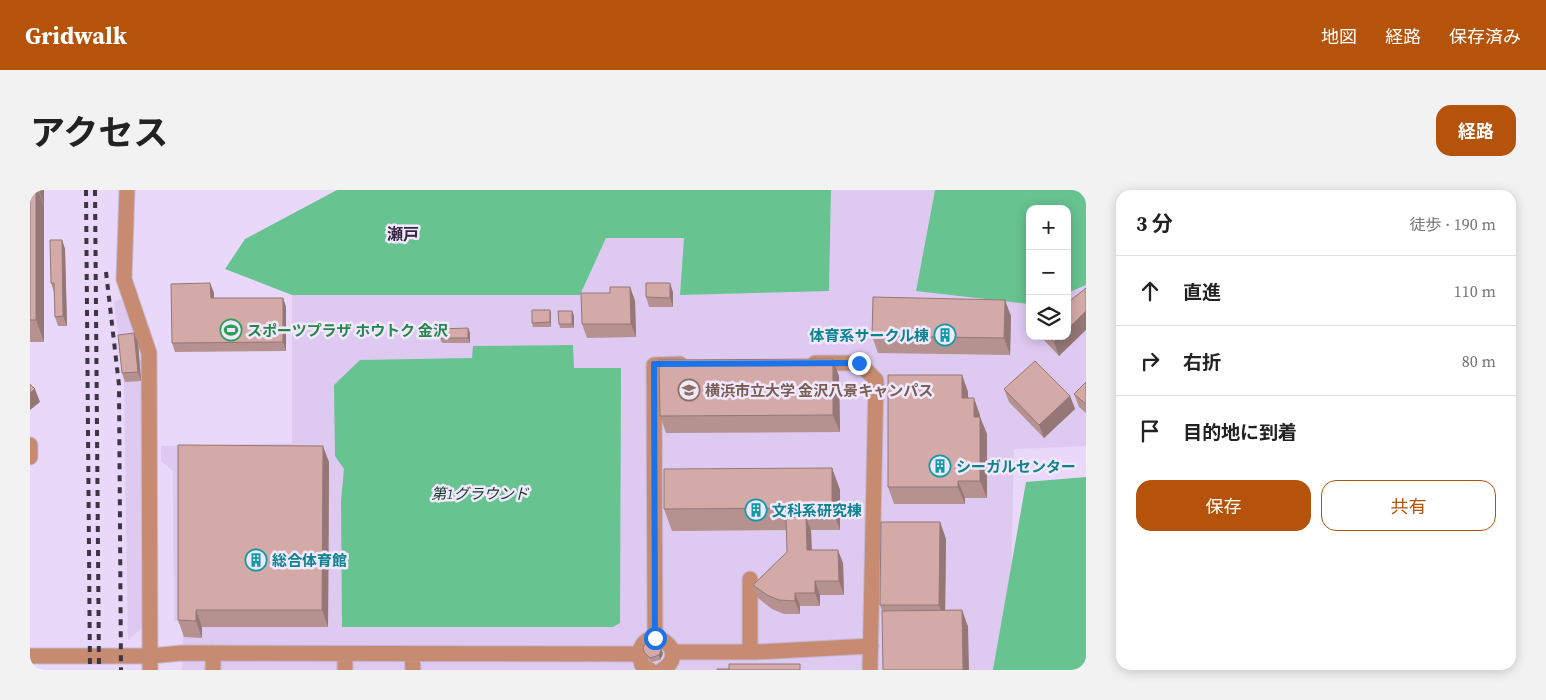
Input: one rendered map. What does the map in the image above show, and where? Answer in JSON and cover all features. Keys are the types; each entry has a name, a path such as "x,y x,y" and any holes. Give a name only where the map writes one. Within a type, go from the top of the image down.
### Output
{"street":[{"path":"127,190 124,279 149,352 150,663"},
{"path":"800,363 859,363 876,380 870,670"},
{"path":"655,638 654,364 693,364"},
{"path":"30,445 30,457"},
{"path":"750,579 750,652"},
{"path":"650,670 642,665 639,654 642,644 647,640 655,638 663,639 667,642 672,652 670,663 662,670"},
{"path":"672,652 750,652 871,646"},
{"path":"30,656 150,663 182,653 639,654"},
{"path":"213,653 213,670"},
{"path":"345,670 346,654"},
{"path":"412,654 412,670"}],"shaded area":[{"name":"横浜市立大学 金沢八景キャンパス","path":"831,190 935,190 916,291 1026,289 1026,340 1071,340 1071,281 1086,271 1086,446 1014,449 1009,670 182,670 183,627 174,620 173,471 161,461 161,446 292,443 292,295 580,295 606,238 684,238 680,295 829,290"},
{"path":"124,299 143,351 144,606 142,628 128,640 124,383 114,301"}],"green space":[{"path":"337,190 831,190 829,291 680,295 684,238 606,238 580,295 292,295 225,269 245,239"},
{"path":"935,190 1086,190 1086,285 1071,291 1071,205 1026,205 1026,304 916,291"},
{"name":"第1グラウンド","path":"573,345 574,368 621,368 620,623 613,627 342,627 341,501 344,469 335,456 334,385 360,360 472,358 473,346"},
{"path":"1086,477 1086,670 993,670 1026,482"}],"building":[{"path":"30,190 36,190 36,320 30,320"},
{"path":"50,240 62,240 63,316 55,317 54,283 51,283"},
{"name":"スポーツプラザ ホウトク 金沢","path":"210,283 211,298 283,298 283,342 172,343 171,284"},
{"path":"646,283 670,283 670,298 646,297"},
{"path":"610,287 630,287 631,324 582,324 581,293 610,293"},
{"path":"1086,288 1086,311 1071,326 1071,300"},
{"path":"873,297 1005,300 1004,338 872,336"},
{"path":"532,310 550,310 550,322 532,323"},
{"path":"558,311 572,311 572,324 559,324"},
{"path":"468,328 468,338 440,338 440,329"},
{"path":"134,333 138,372 122,373 118,335"},
{"path":"833,359 833,415 660,416 659,360"},
{"path":"1035,361 1070,396 1039,425 1004,389"},
{"name":"シーガルセンター","path":"888,375 962,375 962,398 974,398 974,417 980,417 980,481 958,481 958,487 888,487"},
{"path":"1086,382 1086,404 1074,394"},
{"path":"30,384 35,389 30,393"},
{"name":"総合体育館","path":"178,445 323,446 322,610 196,610 196,621 178,620"},
{"path":"832,468 832,508 664,509 664,469"},
{"path":"786,517 806,517 807,550 838,550 839,581 815,581 815,593 795,593 795,601 779,600 767,595 753,585 787,552"},
{"path":"881,522 940,522 939,605 880,605"},
{"path":"962,610 963,670 883,670 882,611"},
{"path":"649,640 655,640 660,644 661,650 659,655 650,658 644,652 643,647"},
{"path":"729,664 800,664 800,670 729,670"}],"railway":[{"path":"86,190 90,670"},
{"path":"95,190 99,670"},
{"path":"106,272 119,385 121,670"}],"place":[{"name":"スポーツプラザ ホウトク 金沢","path":"231,330"},
{"name":"体育系サークル棟","path":"945,335"},
{"name":"横浜市立大学 金沢八景キャンパス","path":"689,390"},
{"name":"シーガルセンター","path":"940,466"},
{"name":"文科系研究棟","path":"756,510"},
{"name":"総合体育館","path":"256,560"}],"district":[{"name":"瀬戸","path":"403,234"}],"route":[{"path":"655,638 654,364 859,363"}]}
